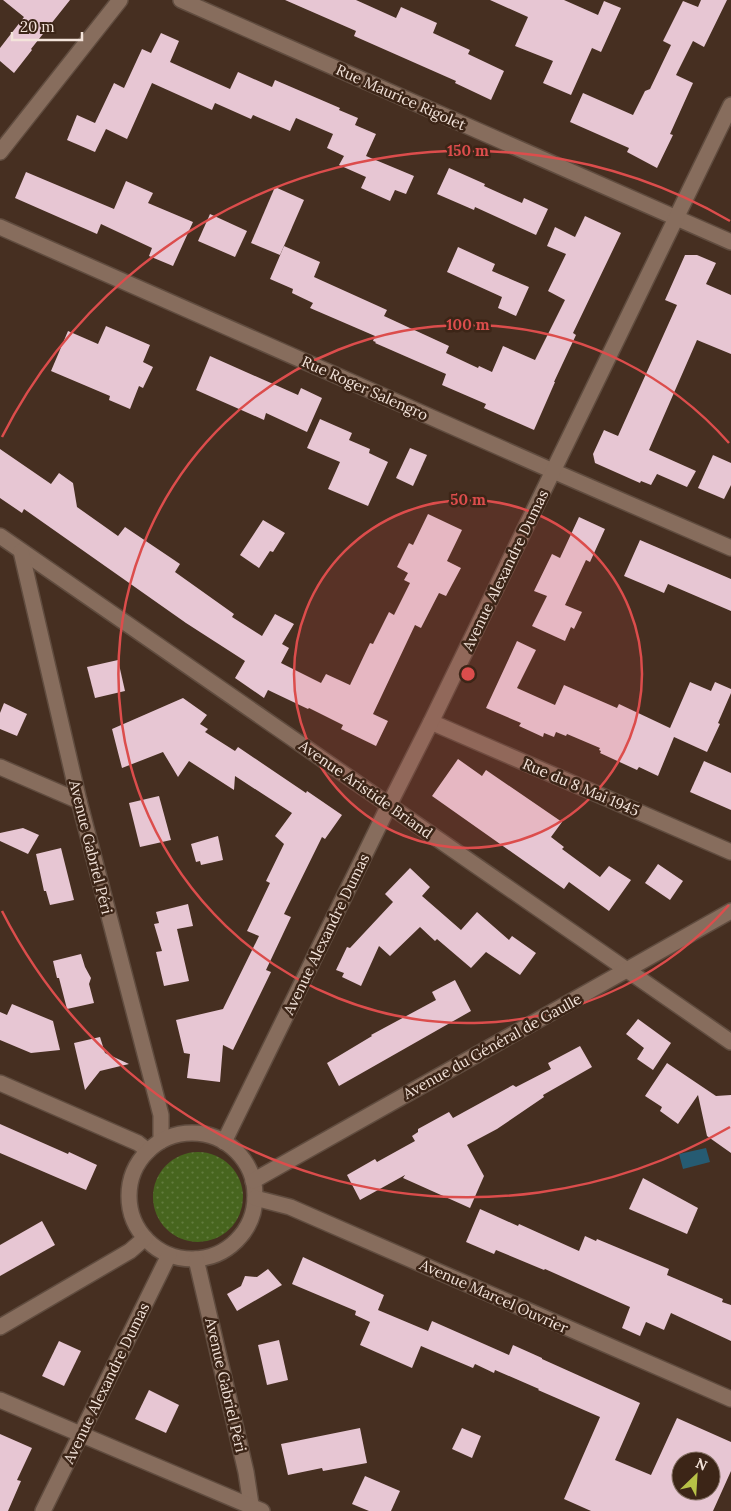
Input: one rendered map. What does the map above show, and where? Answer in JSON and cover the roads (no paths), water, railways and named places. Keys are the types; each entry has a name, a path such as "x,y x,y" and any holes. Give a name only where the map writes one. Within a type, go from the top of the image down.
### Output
{"street":[{"path":"0,152 120,0"},
{"name":"Rue Maurice Rigolet","path":"181,0 731,242"},
{"name":"Avenue Alexandre Dumas","path":"224,1142 731,105"},
{"name":"Rue Roger Salengro","path":"0,226 731,548"},
{"name":"Avenue Aristide Briand","path":"0,536 731,1042"},
{"name":"Avenue Gabriel Péri","path":"21,551 79,801 161,1115 161,1142"},
{"name":"Rue du 8 Mai 1945","path":"431,722 731,852"},
{"path":"0,767 79,801"},
{"name":"Avenue du Général de Gaulle","path":"253,1181 731,911"},
{"path":"0,1083 138,1143 148,1151"},
{"path":"193,1133 209,1136 224,1142 241,1156 253,1181 255,1198 252,1217 242,1234 228,1248 211,1256 196,1259 169,1255 156,1248 135,1222 129,1203 130,1184 137,1166 148,1151 176,1135 193,1133"},
{"name":"Avenue Marcel Ouvrier","path":"255,1198 290,1207 731,1399"},
{"path":"0,1327 130,1251 146,1238"},
{"name":"Avenue Alexandre Dumas","path":"44,1511 169,1255"},
{"name":"Avenue Gabriel Péri","path":"196,1259 255,1509"},
{"path":"0,1400 255,1509"}],"water":[{"path":"706,1148 710,1162 683,1169 679,1154"}]}
